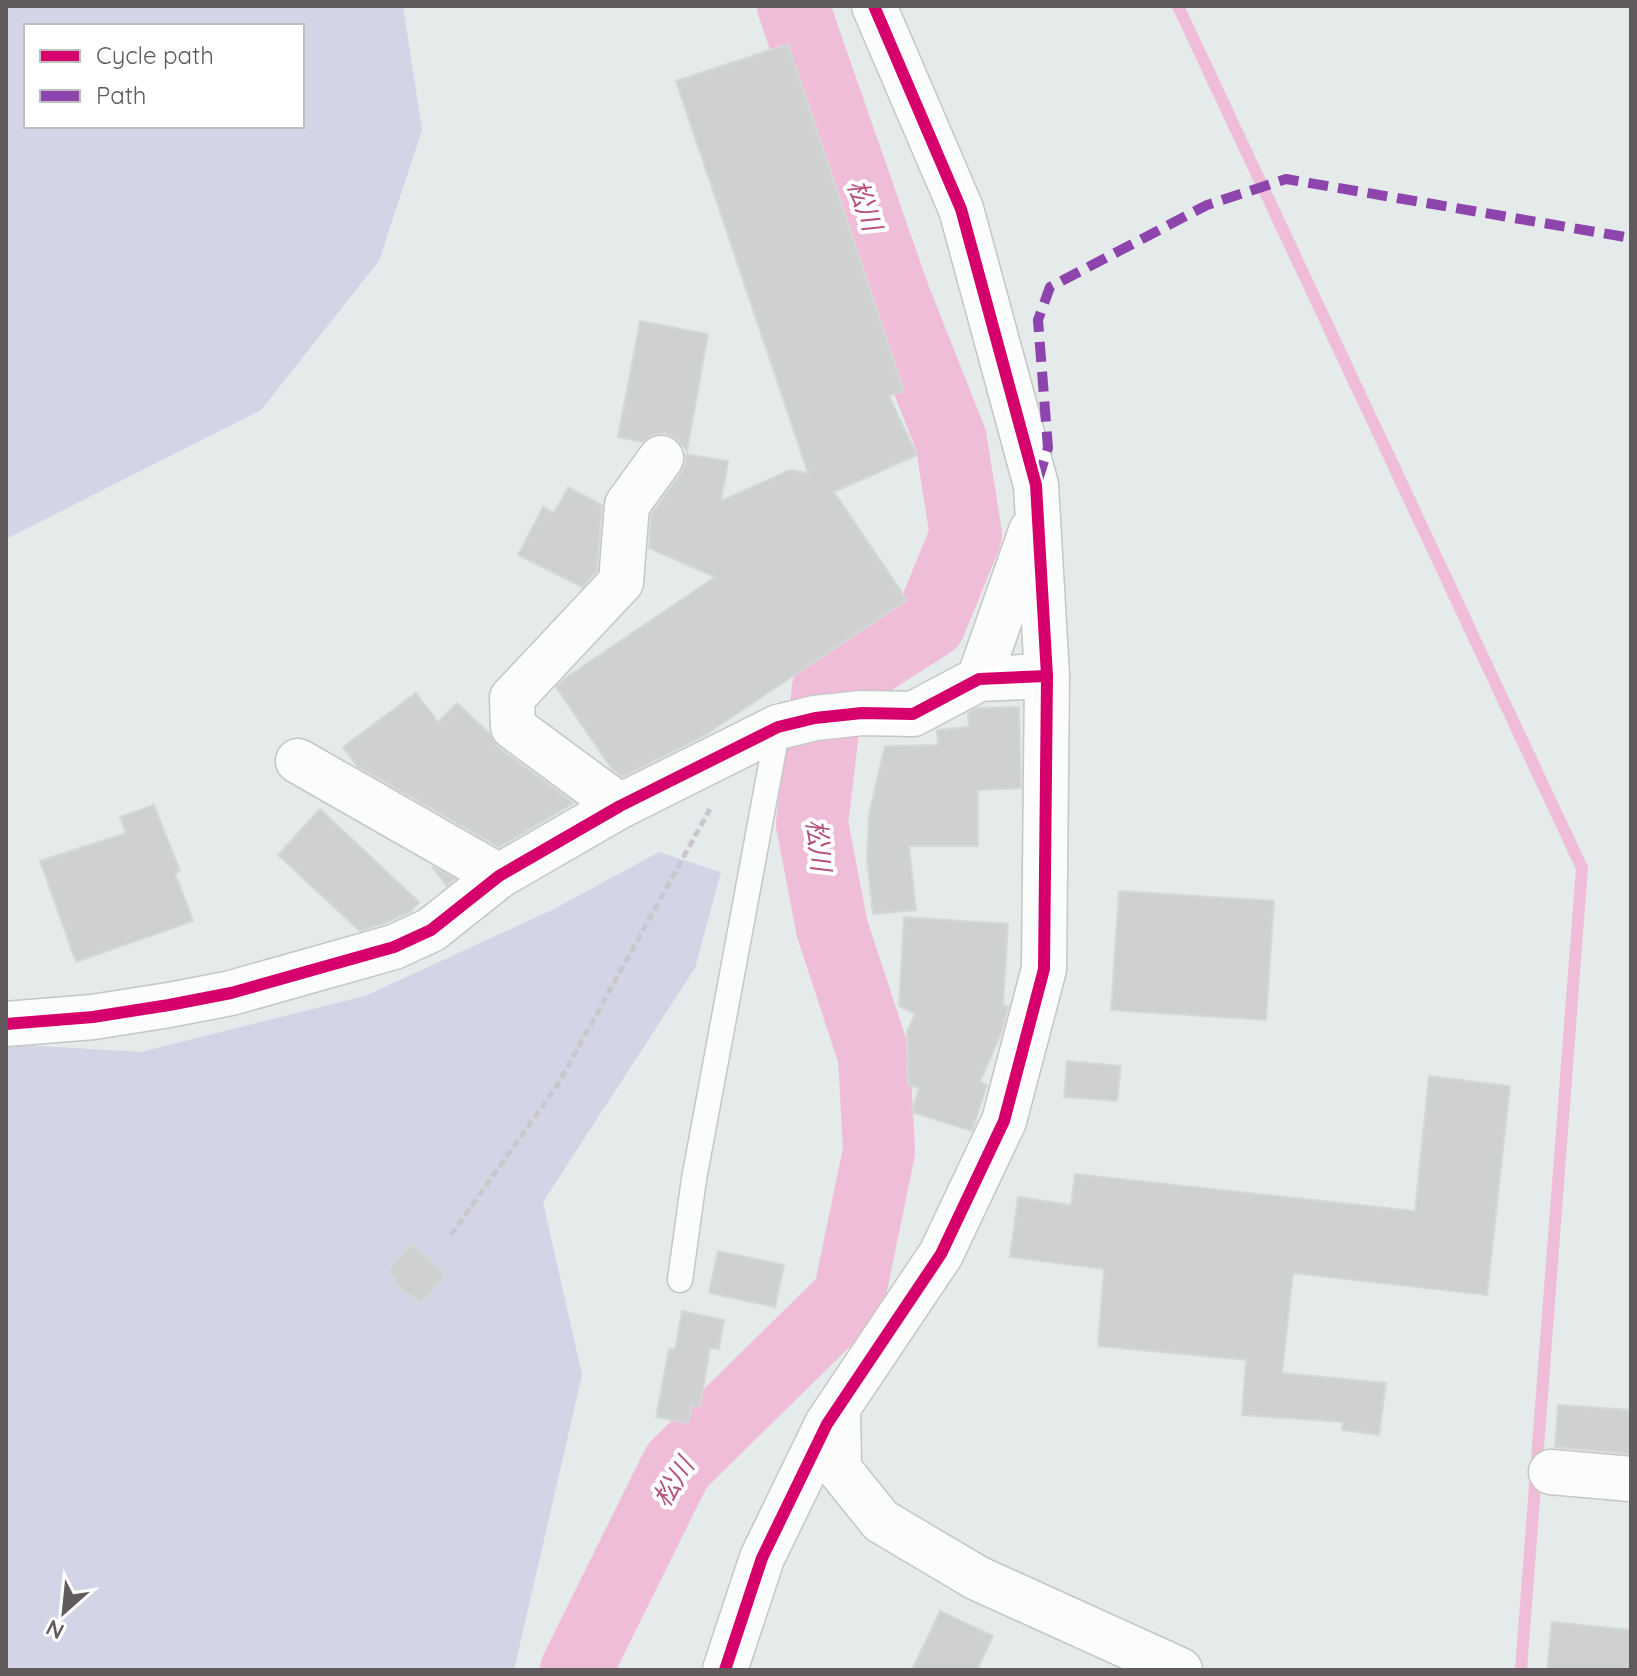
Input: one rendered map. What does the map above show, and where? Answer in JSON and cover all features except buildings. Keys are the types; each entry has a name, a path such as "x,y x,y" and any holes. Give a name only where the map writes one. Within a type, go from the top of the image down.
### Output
{"street":[{"path":"725,1670 762,1558 827,1424 941,1254 1004,1121 1044,969 1047,676 1036,485 961,209 874,6"},
{"path":"620,806 513,727 512,698 621,582 627,505 661,458"},
{"path":"979,679 1037,514"},
{"path":"6,1024 93,1017 231,993 394,947 431,930 499,876 620,806 738,746 796,722 862,713 913,714 979,679 1047,676"},
{"path":"298,761 499,876"},
{"path":"838,1408 839,1469 881,1521 977,1578 1180,1670"},
{"path":"1551,1472 1631,1479"}],"lane":[{"path":"680,1280 694,1179 796,722"}],"path":[{"path":"451,1235 558,1084 724,784 738,746"}],"shaded area":[{"path":"6,6 403,6 422,130 379,261 261,410 6,539"},
{"path":"659,852 721,872 695,968 543,1202 582,1375 514,1670 6,1670 6,1044 141,1052 365,996 554,909"}],"waterway":[{"name":"松川","path":"576,1670 677,1466 849,1297 879,1151 874,1056 832,928 812,824 828,688 930,623 966,535 951,440 894,296 793,6"},
{"path":"1178,6 1582,868 1521,1670"}],"marked path":[{"path":"1038,480 1048,448 1038,320 1050,287 1207,205 1286,179 1631,238"}],"cycle path":[{"path":"725,1670 762,1558 827,1424 941,1254 1004,1121 1044,969 1047,676 1036,485 961,209 874,6"},
{"path":"6,1024 93,1017 231,993 394,947 431,930 499,876 620,806 778,727 815,718 862,713 913,714 979,679 1047,676"}]}
